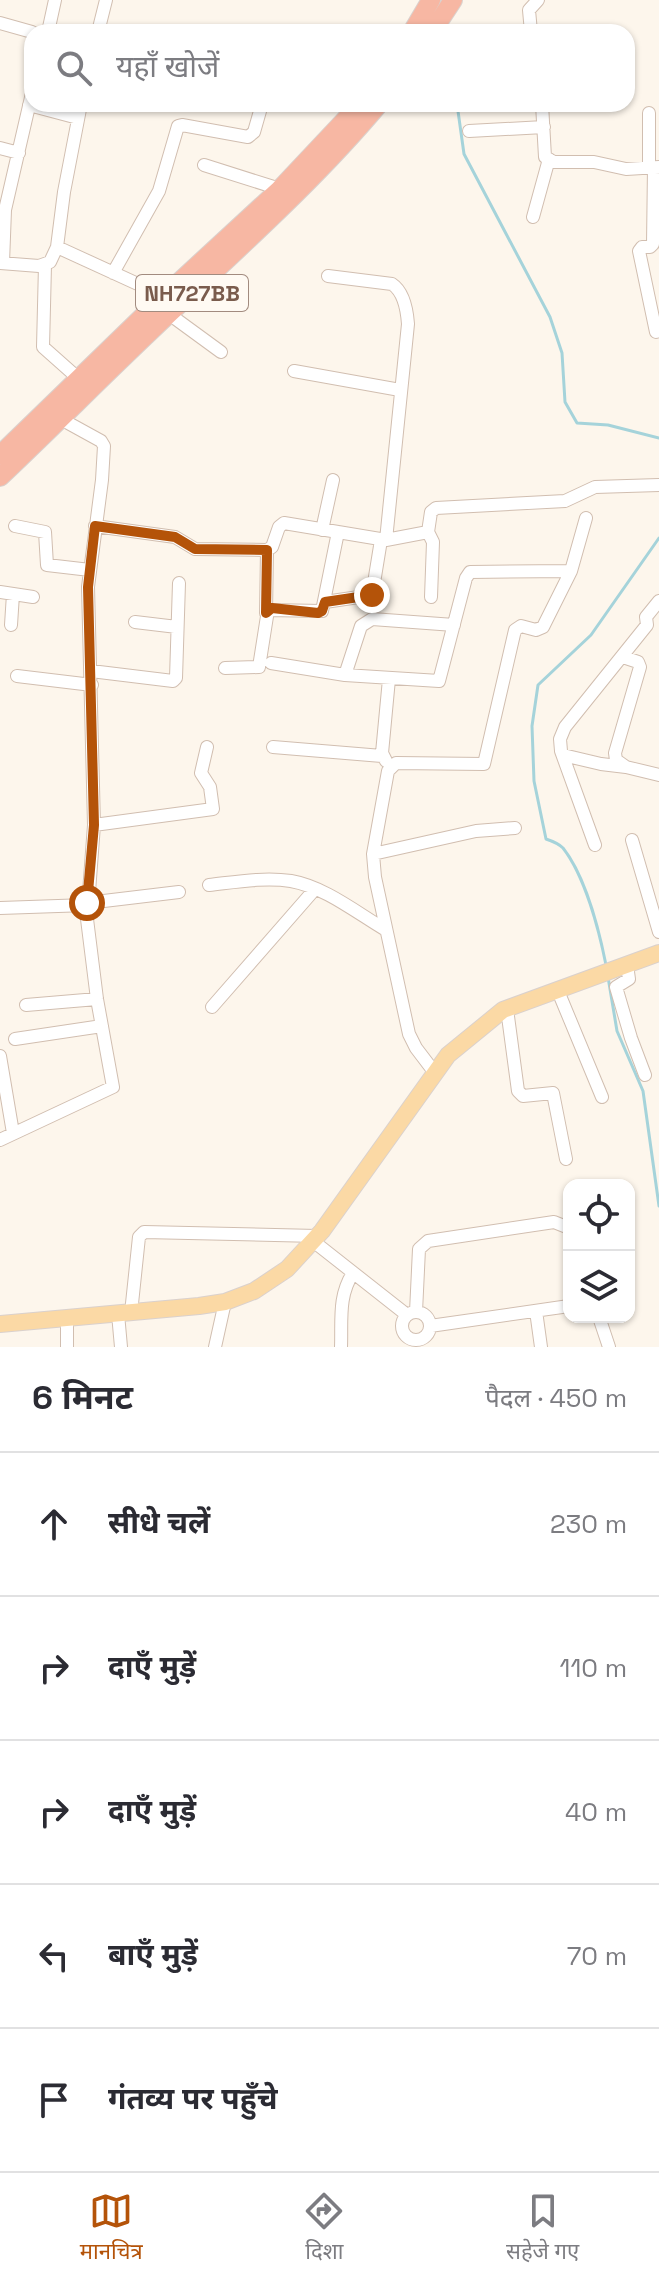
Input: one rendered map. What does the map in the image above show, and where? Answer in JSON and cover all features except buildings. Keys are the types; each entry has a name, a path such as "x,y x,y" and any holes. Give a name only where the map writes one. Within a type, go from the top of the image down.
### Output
{"highway":[{"path":"417,24 431,0"},
{"path":"437,24 453,0"},
{"name":"NH727BB","path":"0,455 61,419 352,112"},
{"name":"NH727BB","path":"0,477 79,379 289,203 372,112"}],"main road":[{"path":"0,1324 225,1302 254,1291 287,1269 315,1238 448,1055 507,1009 659,953"}],"street":[{"path":"50,24 55,0"},
{"path":"100,24 106,0"},
{"path":"530,24 529,10 538,0"},
{"path":"0,23 24,30"},
{"path":"27,112 2,222 2,263 45,265 50,262 57,247 79,112"},
{"path":"63,112 78,118"},
{"path":"113,273 163,183 178,126 248,137 254,132 260,112"},
{"path":"543,112 545,157 554,162 594,162 626,169 654,167"},
{"path":"649,113 654,167 653,244 639,251 656,332"},
{"path":"469,131 544,127"},
{"path":"0,148 19,153"},
{"path":"533,217 549,159"},
{"path":"204,165 280,189"},
{"path":"57,247 113,273 166,305 221,352"},
{"path":"45,265 42,343 45,350 79,379"},
{"path":"325,602 372,595 384,540 408,324 400,290 384,282 328,276"},
{"path":"294,371 400,390"},
{"path":"0,1140 113,1087 87,925 94,825 88,595 102,480 103,443 61,419"},
{"path":"322,530 333,480"},
{"path":"431,597 433,542 428,532 431,512 436,508 565,501 595,487 659,485"},
{"path":"273,747 396,763 484,764 515,630 521,626 536,630 543,627 571,571 586,518"},
{"path":"95,526 175,537 195,549 267,550 272,547 281,524 384,540 428,532"},
{"path":"15,526 45,532 47,565 90,570"},
{"path":"266,613 272,608 322,611 338,532"},
{"path":"225,668 259,667 266,613 267,550"},
{"path":"271,663 345,675 439,681 470,572 571,571"},
{"path":"91,671 173,681 176,678 179,583"},
{"path":"11,625 7,593 33,597"},
{"path":"595,845 563,755 561,733 647,625 646,617 659,601"},
{"path":"345,675 365,621 454,625"},
{"path":"135,622 177,627"},
{"path":"623,657 638,662 640,667 615,753 616,760 626,767"},
{"path":"17,676 92,685"},
{"path":"389,679 388,771 373,854 375,877 409,1034 435,1073"},
{"path":"94,825 213,809 209,784 201,773 207,747"},
{"path":"563,755 659,775"},
{"path":"373,854 476,831 515,828"},
{"path":"632,840 659,932"},
{"path":"209,885 283,880 315,889 386,930"},
{"path":"212,1007 315,889"},
{"path":"0,908 87,904 179,892"},
{"path":"626,965 629,979 616,987 645,1075"},
{"path":"564,989 602,1097"},
{"path":"26,1005 97,999"},
{"path":"507,1009 518,1091 523,1096 553,1093 566,1159"},
{"path":"15,1039 102,1026"},
{"path":"0,1056 13,1133"},
{"path":"121,1347 139,1237 144,1232 315,1238 353,1273 412,1313 427,1317 430,1326 424,1338 414,1344 403,1332 402,1323 412,1313 419,1249 428,1241 554,1222 563,1226"},
{"path":"341,1347 342,1298 344,1287 353,1273"},
{"path":"215,1347 225,1302"},
{"path":"430,1326 563,1307"},
{"path":"536,1311 541,1347"},
{"path":"67,1318 67,1347"},
{"path":"601,1323 609,1347"}],"waterway":[{"path":"458,112 464,154 550,317 562,353 565,402 577,423 608,425 659,438"},
{"path":"606,965 595,920 578,873 563,848 546,839 534,781 532,726 538,685 591,635 659,538"},
{"path":"608,977 617,1031 643,1091 659,1206"}],"route":[{"path":"87,903 94,825 88,587 95,526 175,537 191,549 267,550 266,613 272,608 318,613 325,602 372,595"}]}
